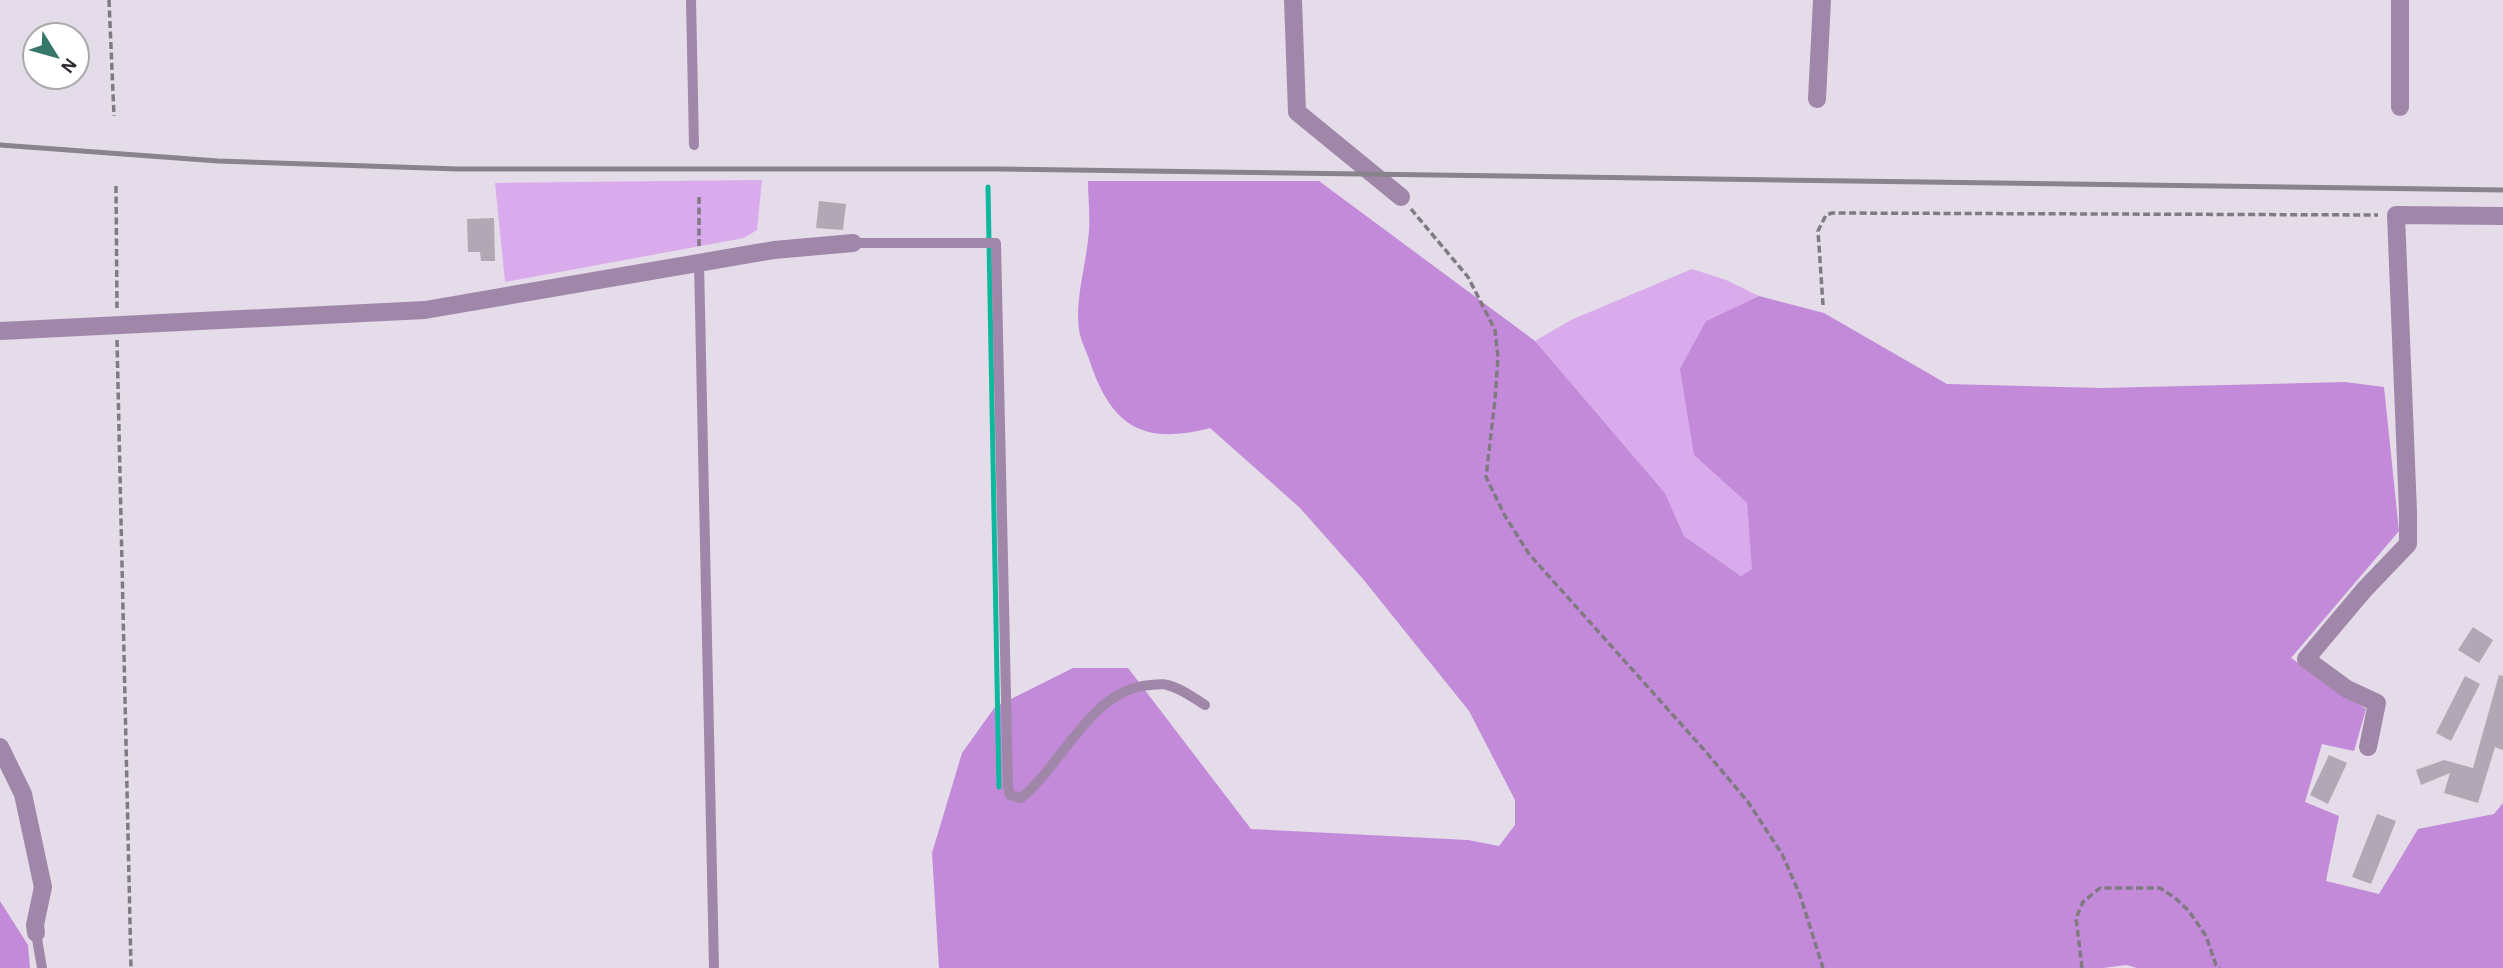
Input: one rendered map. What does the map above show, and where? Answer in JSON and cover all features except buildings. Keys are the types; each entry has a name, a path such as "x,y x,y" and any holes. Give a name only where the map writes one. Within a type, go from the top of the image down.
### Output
{"street":[{"path":"1293,0 1297,112 1401,197"},
{"path":"1817,99 1822,0"},
{"path":"2400,0 2400,107"},
{"path":"2368,747 2377,703 2347,689 2306,659 2364,590 2408,544 2396,215 2503,216"},
{"path":"0,331 425,310 787,248 853,243"},
{"path":"0,747 23,794 43,887 35,925 36,933"}],"lane":[{"path":"691,0 694,145"},
{"path":"853,243 996,243 1010,795 1021,798 1032,789 1075,734 1101,708 1128,690 1144,685 1166,684 1205,705"},
{"path":"699,262 714,968"},
{"path":"36,933 42,968"}],"path":[{"path":"109,0 114,116"},
{"path":"116,186 131,968"},
{"path":"699,197 699,262"},
{"path":"1401,197 1468,277 1495,330 1498,357 1486,477 1505,516 1529,554 1748,802 1782,854 1800,895 1823,968"},
{"path":"1823,305 1818,231 1826,215 1832,213 2396,215"},
{"path":"2082,968 2076,918 2083,902 2100,888 2160,888 2189,911 2206,936 2220,968"}],"shaded area":[{"path":"762,180 757,230 744,238 505,282 495,183"},
{"path":"1088,181 1319,181 1535,341 1665,493 1684,536 1741,576 1752,569 1747,503 1694,455 1680,369 1706,321 1759,296 1824,313 1947,384 2102,388 2345,382 2384,387 2399,531 2291,658 2366,709 2354,751 2322,744 2305,802 2339,816 2326,881 2379,894 2418,829 2494,814 2503,803 2503,968 2137,968 2126,965 2103,968 939,968 932,853 962,753 995,707 1073,668 1128,668 1251,829 1468,840 1499,846 1515,825 1515,800 1469,711 1363,579 1300,508 1210,428 1187,433 1150,432 1134,427 1110,404 1100,386 1079,330 1079,296 1089,233"},
{"path":"1692,269 1726,280 1759,296 1706,321 1694,455 1747,503 1753,569 1741,576 1684,536 1665,493 1535,341 1571,320"},
{"path":"0,901 28,945 30,968 0,968"}],"waterway":[{"path":"988,187 999,787"}],"railway":[{"path":"0,145 218,161 458,169 999,169 2503,190"}]}
